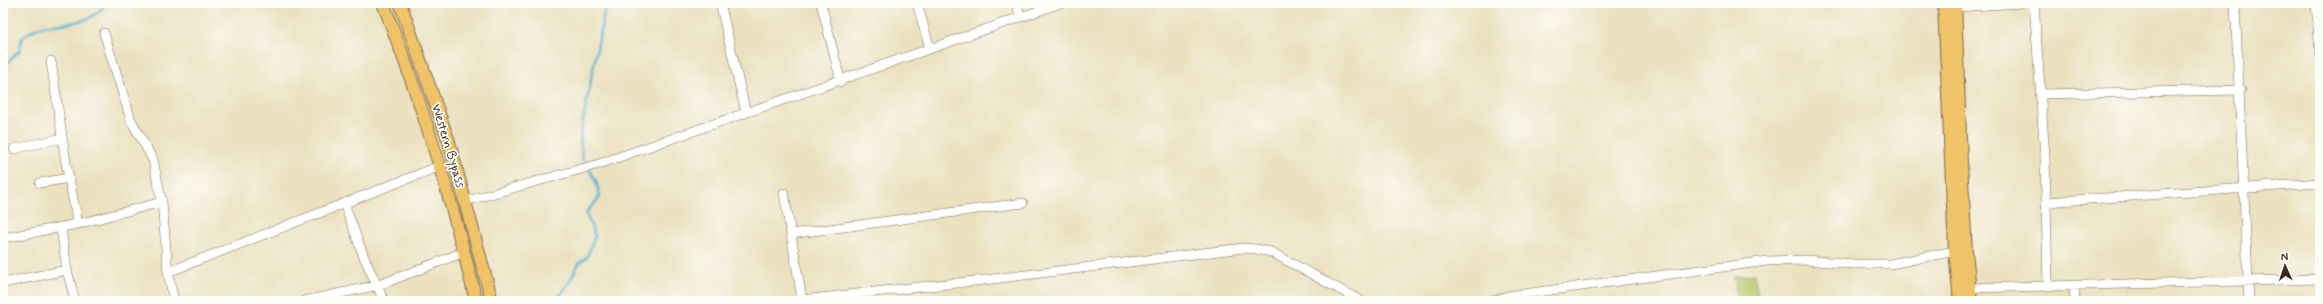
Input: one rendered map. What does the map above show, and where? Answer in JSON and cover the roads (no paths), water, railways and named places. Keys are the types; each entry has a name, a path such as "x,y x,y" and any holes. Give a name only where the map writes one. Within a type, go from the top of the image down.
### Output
{"main road":[{"name":"Western Bypass","path":"383,3 403,54 440,166 476,301"},
{"name":"Western Bypass","path":"400,3 436,100 466,202 492,301"},
{"path":"1952,4 1955,252 1960,301"},
{"path":"1952,4 1971,301"}],"street":[{"path":"720,3 746,113"},
{"path":"821,3 841,82"},
{"path":"917,3 930,49"},
{"path":"1017,3 1020,16"},
{"path":"466,202 597,164 841,82 1020,16 1061,3"},
{"path":"1952,4 2022,3"},
{"path":"2034,3 2041,94 2048,286"},
{"path":"2236,3 2250,280 2249,301"},
{"path":"2316,3 2320,53"},
{"path":"104,33 131,120 153,160 162,202 168,272 174,301"},
{"path":"52,60 62,138 78,224"},
{"path":"2041,94 2241,90"},
{"path":"14,149 62,138"},
{"path":"168,272 440,166"},
{"path":"40,183 69,178"},
{"path":"2046,202 2320,183"},
{"path":"784,193 802,299"},
{"path":"3,238 61,228 162,202"},
{"path":"344,203 364,256 379,285 384,301"},
{"path":"791,234 1023,203"},
{"path":"61,228 67,270 75,301"},
{"path":"792,301 994,279 1242,248 1256,248 1271,252 1361,301"},
{"path":"304,301 379,285 464,252"},
{"path":"1493,301 1499,297 1767,261 1806,260 1853,264 1890,264 1955,252"},
{"path":"3,283 67,270"},
{"path":"1970,288 2320,279"},
{"path":"2074,286 2075,301"}],"waterway":[{"path":"3,67 20,50 22,38 31,31 41,27 77,22 93,16 106,3"},
{"path":"586,165 582,158 580,136 606,3"},
{"path":"556,301 570,281 579,263 587,257 595,236 586,213 600,197 596,181 589,169"}]}
